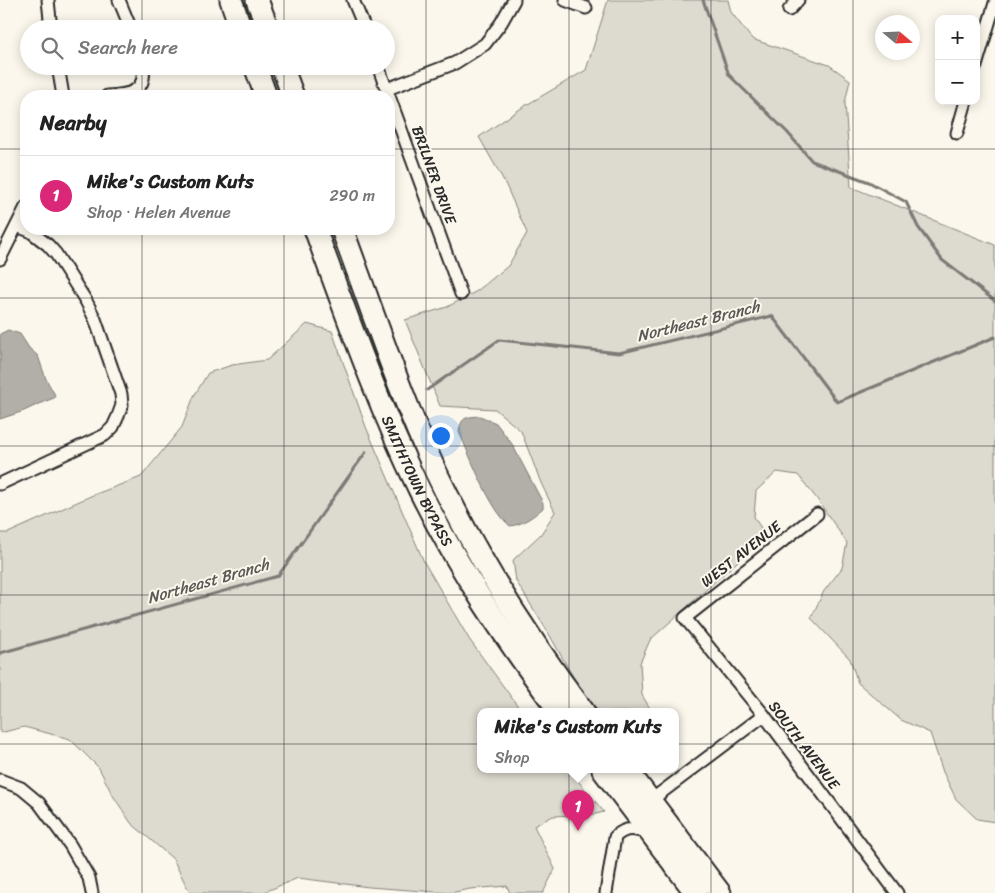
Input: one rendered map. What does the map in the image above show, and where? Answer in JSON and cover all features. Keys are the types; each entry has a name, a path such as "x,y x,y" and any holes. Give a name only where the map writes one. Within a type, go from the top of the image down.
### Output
{"highway":[{"path":"231,0 238,20"},
{"path":"257,0 265,20"},
{"path":"258,75 264,90"},
{"path":"285,75 291,90"},
{"name":"SMITHTOWN BYPASS","path":"317,235 396,441 420,490 448,545 483,603 557,708"},
{"name":"SMITHTOWN BYPASS","path":"344,235 404,395 447,493 502,593 531,638 581,708"},
{"path":"605,773 696,893"},
{"path":"629,773 720,893"}],"street":[{"path":"48,0 50,20"},
{"path":"119,0 127,20"},
{"path":"353,0 361,20"},
{"path":"387,89 455,63 485,44 501,23 514,0"},
{"path":"565,0 586,8"},
{"path":"789,10 798,0"},
{"path":"978,60 995,3"},
{"path":"60,75 62,90"},
{"path":"137,90 145,75"},
{"name":"BRILNER DRIVE","path":"382,75 387,89"},
{"path":"956,133 965,105"},
{"name":"BRILNER DRIVE","path":"395,111 461,294"},
{"path":"0,259 20,220"},
{"path":"0,484 104,435 113,427 122,405 121,394 95,318 56,254 35,235"},
{"name":"WEST AVENUE","path":"684,618 817,514"},
{"name":"SOUTH AVENUE","path":"684,618 764,716 896,893"},
{"path":"650,801 764,716"},
{"path":"0,780 21,788 39,803 70,845 88,878 92,893"},
{"path":"606,893 615,837 630,829 652,835"}],"shaded area":[{"path":"608,0 728,0 731,12 752,39 829,65 850,80 845,103 851,187 995,245 995,822 977,819 956,799 943,772 930,733 901,720 858,683 850,659 811,618 824,591 842,568 847,543 798,475 777,472 756,491 754,517 766,536 650,640 640,663 642,695 650,708 596,708 581,691 516,581 513,560 541,534 555,512 541,483 521,431 495,409 440,406 405,320 447,307 477,291 508,266 527,233 504,181 479,137 523,107 586,70"},
{"path":"307,324 332,331 366,427 424,562 469,639 519,708 477,708 477,773 572,773 604,812 553,816 534,826 555,869 543,893 510,893 507,886 470,889 450,893 369,887 298,878 262,893 190,893 173,859 131,823 112,794 99,768 70,739 24,727 0,733 0,533 8,533 93,495 141,477 182,427 194,396 208,373 232,365 267,360"},
{"path":"8,330 20,334 29,348 38,356 46,379 55,395 54,398 0,419 0,334"},
{"path":"480,416 496,423 512,444 543,503 543,508 519,524 510,526 502,518 481,482 459,432 461,423 465,419"}],"waterway":[{"path":"703,0 729,75 787,132 812,161 869,182 906,202 918,227 942,260 995,301"},
{"name":"Northeast Branch","path":"427,390 499,340 619,353 772,316 837,402 995,337"},
{"name":"Northeast Branch","path":"0,653 278,576 366,452"}],"place":[{"name":"Mike's Custom Kuts","path":"578,831"}]}
